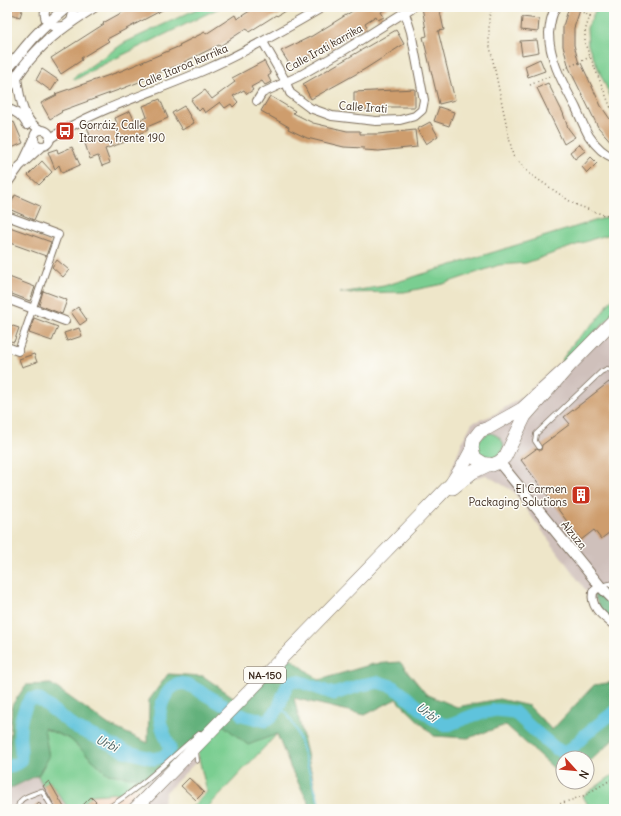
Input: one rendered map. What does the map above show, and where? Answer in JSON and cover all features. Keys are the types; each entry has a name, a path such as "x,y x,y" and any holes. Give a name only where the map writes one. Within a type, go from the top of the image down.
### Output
{"main road":[{"path":"395,541 454,487 473,472 505,457 524,416 614,320"},
{"path":"395,541 451,484 472,449 473,440 480,431 522,409 570,366"},
{"path":"488,428 497,430 504,434 508,449"},
{"path":"472,449 476,458 483,463 495,463"},
{"name":"NA-150","path":"135,809 395,541"}],"street":[{"path":"46,7 44,17 48,23 54,27 67,24 73,13 72,7"},
{"path":"7,69 29,42 67,7"},
{"path":"7,89 29,60 67,24 94,7"},
{"name":"Calle Itaroa karrika","path":"49,139 79,122 208,69 263,42 323,7"},
{"name":"Calle Irati karrika","path":"286,82 343,51 405,14 413,7"},
{"path":"556,7 551,15 549,34 552,53 558,72 590,136 602,150 614,158"},
{"name":"Calle Irati","path":"263,42 286,82 290,93 310,108 332,116 376,121 400,120 415,116 422,110 424,100 411,32 405,14"},
{"path":"13,80 22,109 35,127 47,133 49,139 46,144 20,166"},
{"path":"257,101 262,94 286,82"},
{"path":"7,108 14,111 25,121 36,143 42,146"},
{"path":"7,184 20,166 37,132 41,130"},
{"path":"7,216 58,235 18,350 7,346"},
{"path":"7,299 65,321"},
{"path":"591,345 610,334 614,329"},
{"name":"Alzuza","path":"495,463 600,586 614,600"},
{"path":"600,586 593,592 592,599 595,607 614,625"}],"lane":[{"path":"539,447 535,441 536,434 601,372 607,369 612,370 614,373"},
{"path":"600,586 614,583"},
{"path":"106,809 116,804 148,779 239,701"},
{"path":"196,746 197,760"},
{"path":"18,809 21,799 41,791 53,809"}],"path":[{"path":"492,7 489,17 489,42 513,156 530,174 574,204 604,215 614,214"},
{"path":"572,7 590,16"},
{"path":"595,7 585,31 585,44 614,112"},
{"path":"611,108 614,102"},
{"path":"545,809 583,796 614,778"}],"shaded area":[{"path":"614,313 614,610 592,599 513,491 486,475 461,482 450,474 462,442 472,423 493,415 519,399 561,361 567,361"},
{"path":"196,746 197,761 166,792 161,809 115,809 139,790 148,779"},
{"path":"38,776 43,785 49,781 69,809 7,809 7,790"},
{"path":"135,786 139,790 115,809 79,808 92,795 119,793"}],"green space":[{"path":"201,7 221,7 98,67 75,80 73,78 124,43"},
{"path":"597,7 614,7 614,105 588,45 587,28"},
{"path":"614,215 614,233 526,263 499,265 443,284 404,292 340,293 384,286"},
{"path":"614,296 614,313 567,361 561,361 575,341 597,320"},
{"path":"490,433 499,437 503,442 501,452 492,459 480,455 478,446 480,439"},
{"path":"600,586 614,600 614,625 602,615 593,592"},
{"path":"285,654 319,680 373,664 400,662 426,694 457,707 499,699 529,706 552,730 594,685 614,682 614,739 595,757 595,750 555,750 555,769 506,725 468,738 434,736 396,699 365,715 294,698 318,801 323,809 312,809 291,769 277,734 248,745 219,722 235,705 148,779 108,774 70,739 44,728 49,757 38,775 7,790 7,755 9,756 12,705 26,685 51,684 109,725 148,743 149,700 168,674 203,676 239,701"},
{"path":"222,704 277,734 206,809 190,809 207,792 196,746 148,779 119,793 92,795 79,808 80,809 69,809 49,781 43,786 38,776 49,757 43,728 70,739 108,774"},
{"path":"614,774 614,809 586,809 589,807 583,796 591,790 595,790 595,787"}],"building":[{"path":"7,7 23,7 20,17 7,13"},
{"path":"132,7 168,7 107,39 109,41 81,58 82,60 61,74 51,58 104,24 103,23"},
{"path":"256,7 291,7 249,32 247,28 220,46 219,45 184,62 185,63 124,88 61,111 62,112 50,119 41,103 57,95 55,94 121,71 180,46 179,45 205,32 206,34 235,15 237,19"},
{"path":"359,7 389,7 381,12 384,17 378,20 376,16 365,23 367,27 361,30 359,26 348,32 351,37 345,40 342,36 332,42 335,47 329,50 327,46 316,52 318,56 312,59 310,55 300,60 302,64 296,67 294,63 290,65 281,51 312,36"},
{"path":"422,7 439,7 444,30 438,31 455,100 439,104 423,37 427,36"},
{"path":"569,7 581,7 574,28 574,45 579,64 581,63 601,106 614,125 614,145 598,127 569,68 563,46 563,26"},
{"path":"522,17 539,19 538,32 521,30"},
{"path":"396,30 404,44 365,69 311,99 303,84"},
{"path":"537,40 539,52 522,55 520,41"},
{"path":"540,59 545,71 528,77 525,66"},
{"path":"264,61 271,74 268,76 271,82 265,85 262,81 251,87 253,90 247,94 244,90 233,96 238,102 233,107 231,104 225,108 220,102 205,113 202,108 199,111 191,100 205,90 212,99 235,82 232,78"},
{"path":"42,69 58,80 51,91 36,80"},
{"path":"548,83 563,113 568,128 575,137 564,144 537,88"},
{"path":"415,89 415,107 383,107 384,110 354,110 354,92"},
{"path":"270,96 295,111 293,113 313,123 347,131 360,131 360,134 378,134 415,130 417,147 379,151 364,150 364,148 344,147 307,138 288,129 289,127 261,111"},
{"path":"160,99 168,118 147,127 148,130 127,139 128,141 105,149 110,163 102,166 98,156 90,159 83,137 90,135 87,127 96,124 98,130 117,124 115,118 130,111 135,122 147,117 143,106"},
{"path":"184,106 194,123 182,130 172,113"},
{"path":"439,107 454,112 449,126 434,121"},
{"path":"14,122 23,143 7,150 7,125"},
{"path":"430,122 438,136 426,144 417,129"},
{"path":"580,144 585,151 575,159 570,152"},
{"path":"72,147 80,165 62,173 59,165 55,169 48,152 57,149 58,153"},
{"path":"591,157 597,163 587,173 582,167"},
{"path":"42,161 52,172 39,185 28,175"},
{"path":"15,195 40,206 34,220 9,209"},
{"path":"7,226 51,242 46,256 7,242"},
{"path":"57,260 69,270 63,277 52,267"},
{"path":"9,277 35,287 30,301 7,292"},
{"path":"43,291 67,300 62,314 39,305"},
{"path":"78,307 87,320 80,325 71,312"},
{"path":"34,318 58,327 52,341 29,333"},
{"path":"7,324 19,328 14,342 7,340"},
{"path":"79,328 82,336 67,341 64,333"},
{"path":"34,354 37,362 22,367 19,359"},
{"name":"El Carmen Packaging Solutions","path":"609,382 614,389 614,529 601,539 594,530 581,540 521,460 536,449 541,450 542,445 570,424 564,417"},
{"path":"189,778 204,792 196,800 181,786"},
{"path":"49,781 65,809 56,809 43,786"},
{"path":"91,797 101,809 79,809"},
{"path":"39,802 43,809 31,809"}],"waterway":[{"name":"Urbi","path":"242,715 266,721 276,712 286,687 290,682 298,681 334,694 361,685 378,682 394,687 432,718 442,724 448,725 474,715 496,710 514,712 555,748 564,753 570,750 586,734 614,712"},
{"name":"Urbi","path":"7,766 9,767 20,762 22,715 30,699 39,699 76,728 125,751 154,759 165,756 170,748 160,722 160,713 162,703 167,693 171,689 179,684 188,685 222,704"},
{"path":"279,709 286,712 296,729 321,809"}],"place":[{"name":"Gorráiz, Calle Itaroa, frente 190","path":"65,131"},
{"name":"El Carmen Packaging Solutions","path":"581,495"}]}
